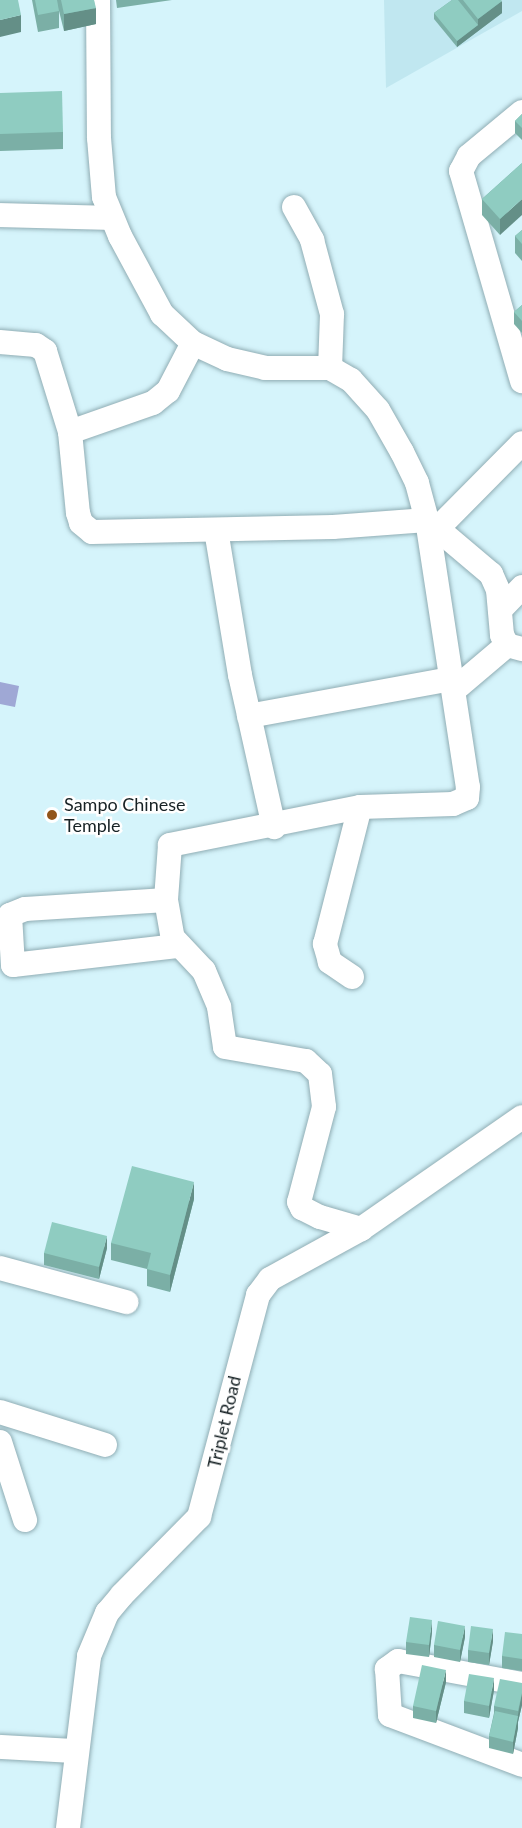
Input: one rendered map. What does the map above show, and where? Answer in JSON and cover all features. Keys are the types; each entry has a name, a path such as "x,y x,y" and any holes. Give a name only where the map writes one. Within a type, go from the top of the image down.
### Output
{"street":[{"path":"98,0 100,174 111,218 162,314 193,343 251,365 330,368 351,380 378,410 412,470 433,523 467,798 453,804 360,807 274,827 170,845 165,900 177,946 204,971 219,1007 227,1049 294,1059 316,1067 324,1107 298,1202 302,1208 320,1217 361,1229"},
{"path":"522,112 469,156 461,171 522,381"},
{"path":"294,207 312,240 332,314 330,368"},
{"path":"0,215 111,218"},
{"path":"0,342 36,345 45,351 70,432 78,513 85,528 100,533 333,528 433,523 522,443"},
{"path":"70,432 153,403 168,391 193,343"},
{"path":"249,716 452,684 514,647 500,610 498,590 490,574 433,523"},
{"path":"216,530 249,716 274,827"},
{"path":"500,610 522,587"},
{"path":"352,977 330,962 325,944 360,807"},
{"path":"165,900 18,912 10,915 13,965 177,946"},
{"name":"Triplet Road","path":"69,1828 75,1751 89,1656 107,1613 192,1528 205,1504 258,1295 270,1279 361,1229 520,1121"},
{"path":"0,1268 126,1302"},
{"path":"0,1412 105,1445"},
{"path":"0,1443 26,1520"},
{"path":"522,1684 398,1661 387,1670 390,1715 522,1765"},
{"path":"0,1747 75,1751"}],"shaded area":[{"path":"384,0 522,0 522,11 386,88"}],"water":[{"path":"0,682 19,686 15,707 0,704"}],"building":[{"path":"0,0 18,0 21,15 0,20"},
{"path":"35,0 57,0 59,11 38,15"},
{"path":"61,0 94,0 96,8 64,14"},
{"path":"452,0 458,0 478,25 457,41 434,13"},
{"path":"463,0 501,0 502,1 478,19"},
{"path":"62,91 63,132 0,134 0,93"},
{"path":"522,114 522,128 515,121"},
{"path":"522,163 522,199 500,219 482,199"},
{"path":"522,230 522,244 515,236"},
{"path":"522,305 522,321 514,312"},
{"path":"132,1166 194,1182 170,1275 147,1269 151,1253 111,1243"},
{"path":"52,1222 107,1236 99,1267 44,1253"},
{"path":"410,1617 432,1620 429,1645 406,1642"},
{"path":"438,1621 465,1626 460,1650 434,1645"},
{"path":"471,1626 493,1629 489,1653 468,1650"},
{"path":"505,1632 522,1634 522,1659 502,1656"},
{"path":"422,1665 446,1670 436,1711 413,1706"},
{"path":"469,1674 494,1678 489,1706 464,1701"},
{"path":"500,1679 522,1683 518,1711 494,1706"},
{"path":"495,1711 518,1716 513,1742 489,1736"}],"place":[{"name":"Sampo Chinese Temple","path":"52,815"}]}
